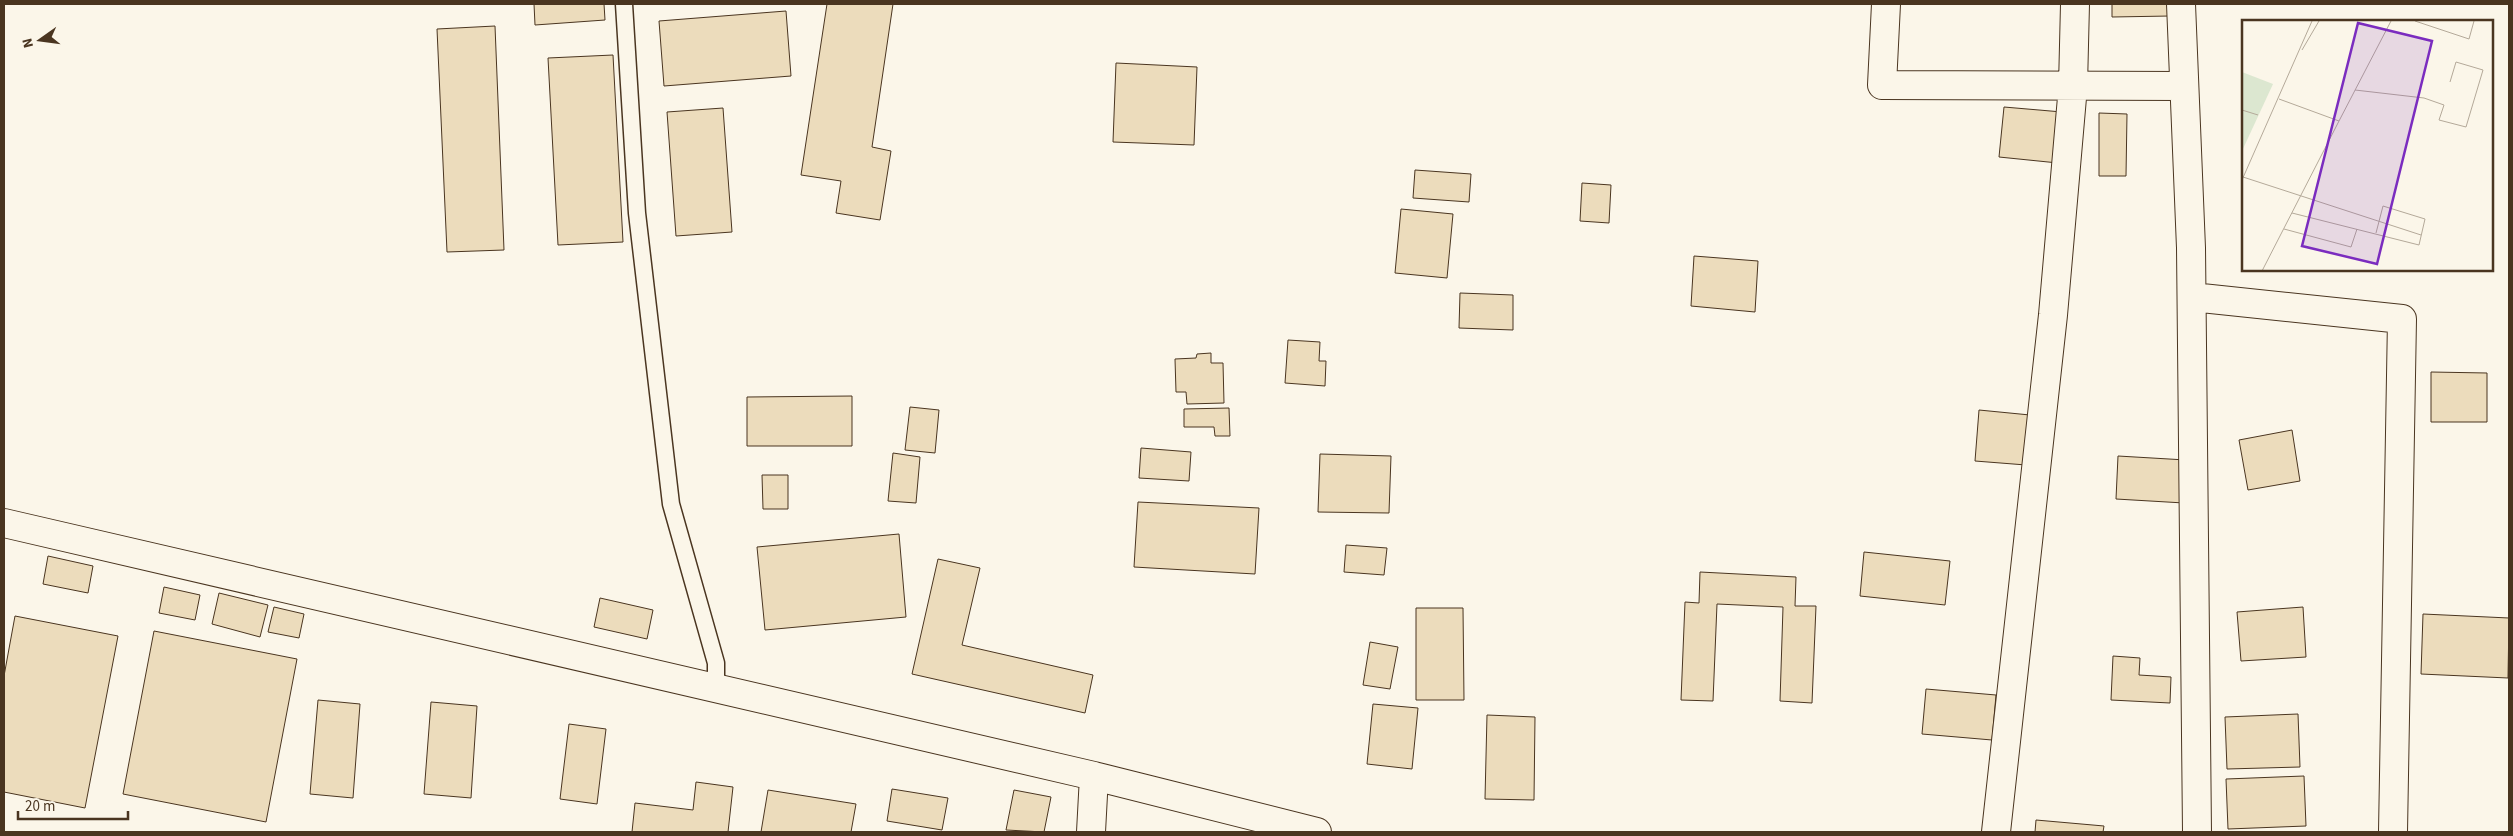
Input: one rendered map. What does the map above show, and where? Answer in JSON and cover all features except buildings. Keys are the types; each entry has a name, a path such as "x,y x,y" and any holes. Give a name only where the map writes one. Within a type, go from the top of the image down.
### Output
{"street":[{"path":"1886,4 1882,85 2183,86"},
{"path":"1996,832 2052,325 2073,86 2075,4"},
{"path":"2181,4 2192,297 2197,832"},
{"path":"2192,297 2402,319 2393,832"},
{"path":"4,523 716,690 1094,776 1318,832"},
{"path":"1091,832 1094,776"}],"lane":[{"path":"624,4 637,213 671,504 716,663 716,690"}]}
